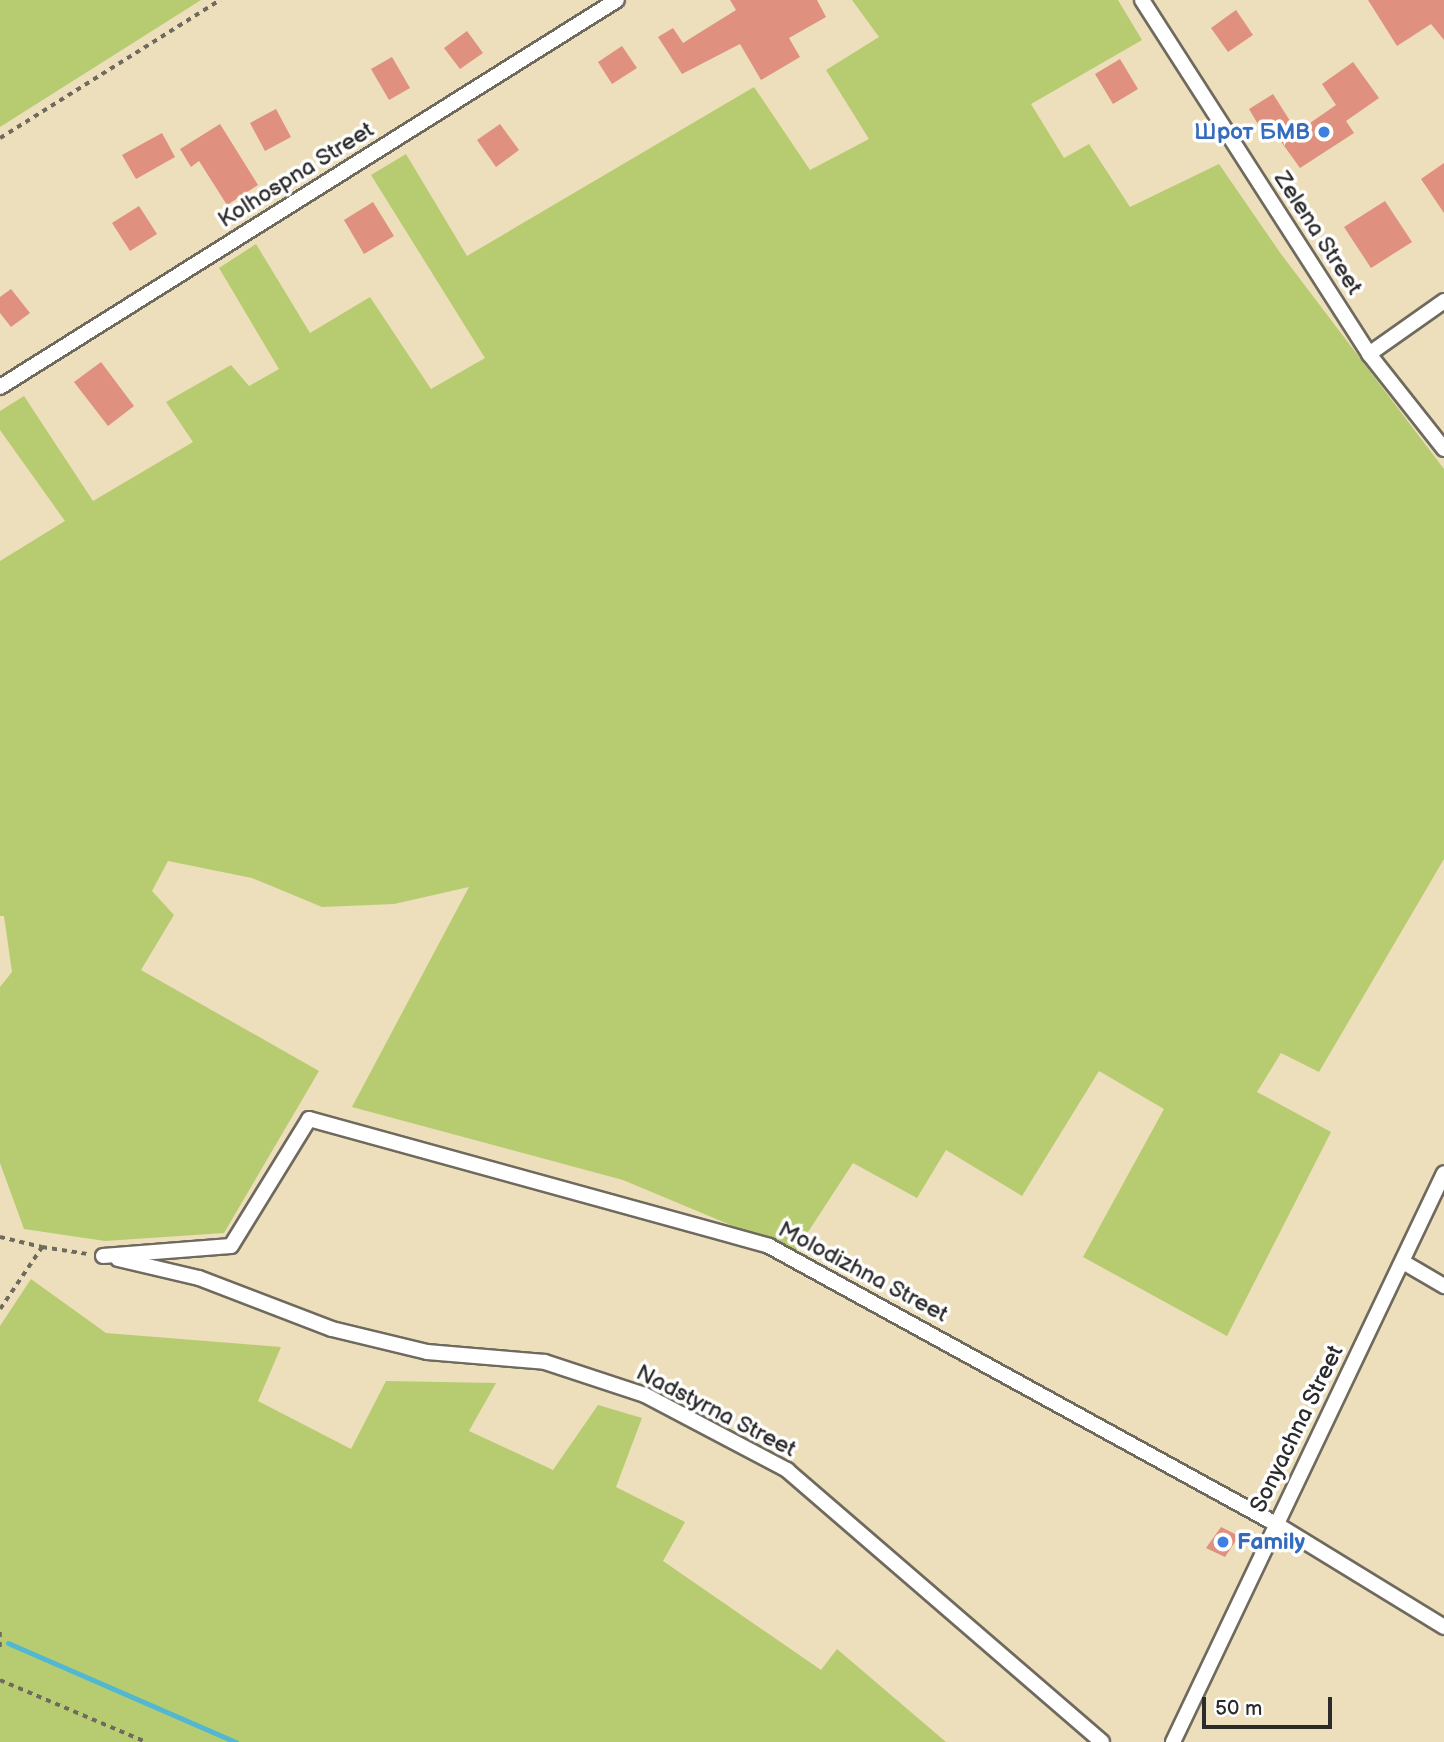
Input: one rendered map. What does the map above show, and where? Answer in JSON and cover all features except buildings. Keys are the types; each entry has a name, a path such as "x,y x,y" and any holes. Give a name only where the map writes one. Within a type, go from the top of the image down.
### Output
{"street":[{"name":"Kolhospna Street","path":"0,387 617,0"},
{"name":"Zelena Street","path":"1142,0 1370,354 1444,449"},
{"path":"1370,354 1444,301"},
{"name":"Molodizhna Street","path":"103,1256 231,1246 309,1119 769,1246 1276,1524 1444,1627"},
{"name":"Sonyachna Street","path":"1173,1742 1404,1262 1444,1173"},
{"name":"Nadstyrna Street","path":"103,1256 199,1278 332,1329 428,1352 545,1362 645,1395 787,1469 1102,1742"},
{"path":"1404,1262 1444,1286"}],"path":[{"path":"0,138 220,0"},
{"path":"0,1237 42,1247 103,1256"},
{"path":"0,1309 42,1247"},
{"path":"0,1632 0,1648"},
{"path":"0,1681 146,1742"}],"green space":[{"path":"0,0 201,0 0,127"},
{"path":"852,0 1118,0 1142,40 1031,104 1064,158 1089,144 1130,207 1219,164 1281,254 1444,469 1444,859 1319,1072 1281,1053 1257,1092 1331,1132 1227,1336 1083,1257 1164,1109 1099,1071 1022,1196 946,1150 917,1198 853,1163 795,1252 623,1180 352,1107 469,887 394,904 322,907 252,878 168,861 152,891 174,915 141,970 319,1071 224,1233 105,1241 24,1229 0,1163 0,987 12,972 4,916 0,916 0,561 65,521 0,430 0,411 24,396 93,501 193,442 166,402 231,365 249,386 279,369 219,268 256,244 310,333 370,297 431,389 485,358 371,175 406,154 467,256 754,87 810,170 869,139 826,70 879,37"},
{"path":"31,1279 106,1333 281,1347 258,1401 351,1449 386,1381 496,1383 469,1431 553,1470 598,1405 642,1418 616,1487 685,1522 663,1561 821,1670 837,1649 946,1742 0,1742 0,1326"}],"waterway":[{"path":"8,1643 236,1742"}],"place":[{"name":"Шрот БМВ","path":"1324,132"},
{"name":"Family","path":"1223,1542"}]}
